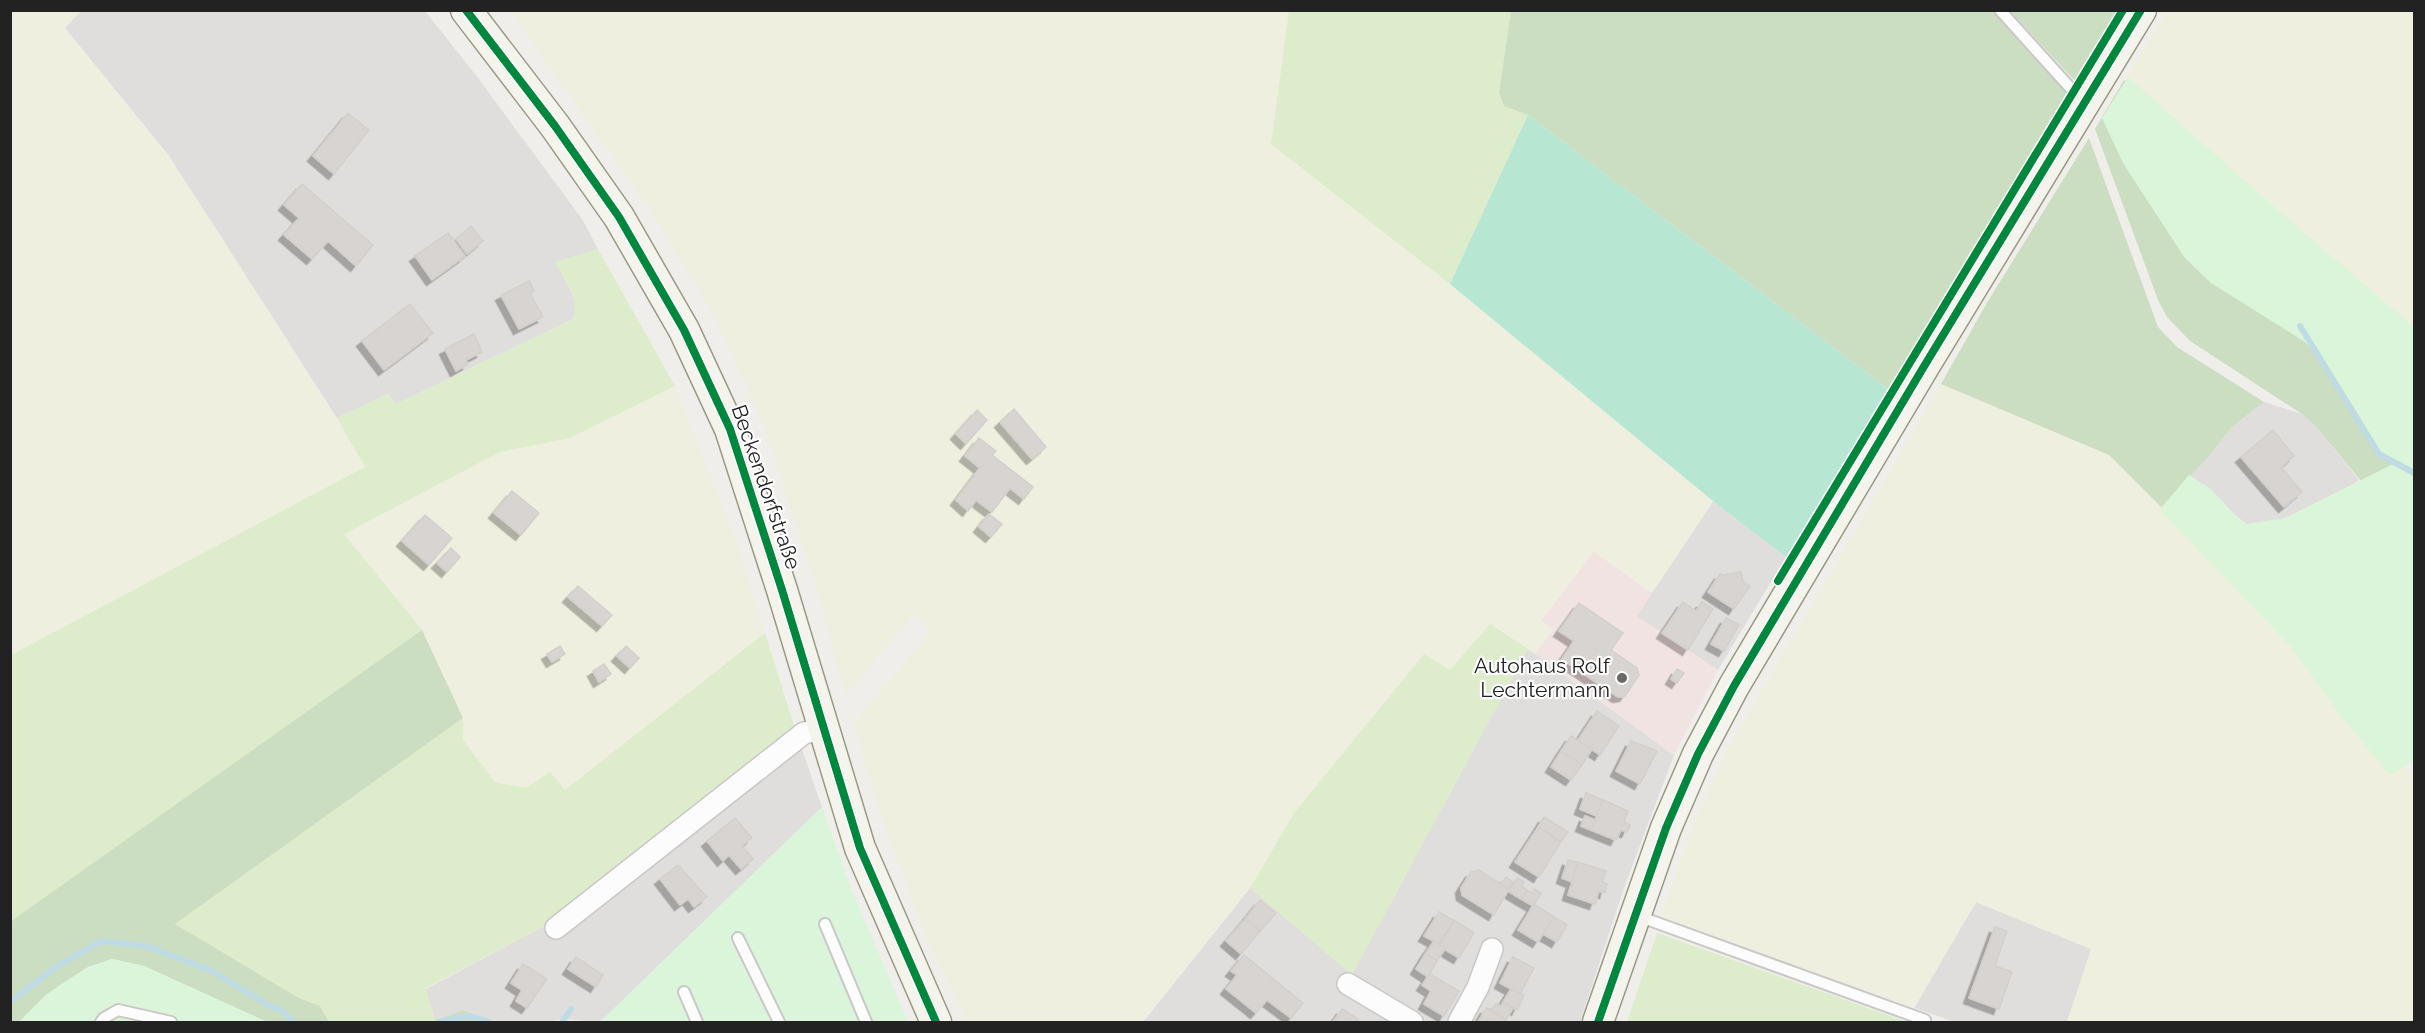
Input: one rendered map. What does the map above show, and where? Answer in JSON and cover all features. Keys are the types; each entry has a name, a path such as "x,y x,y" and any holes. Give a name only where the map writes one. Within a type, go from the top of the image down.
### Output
{"main road":[{"name":"Beckendorfstraße","path":"466,10 555,126 619,217 684,330 730,429 782,590 860,848 936,1023"},
{"path":"1599,1023 1665,828 1698,754 1734,686 1923,368 2141,10"}],"street":[{"path":"556,928 804,733 823,729"},
{"path":"1459,1023 1478,987 1492,949"},
{"path":"1348,984 1412,1023"}],"lane":[{"path":"2000,10 2074,92 2087,102"},
{"path":"1635,915 1925,1020"},
{"path":"825,924 866,1023"},
{"path":"738,938 779,1023"},
{"path":"684,992 698,1023"},
{"path":"101,1023 104,1018 118,1011 171,1023"}],"shaded area":[{"path":"81,10 425,11 478,78 582,219 598,249 556,262 575,299 576,312 573,319 396,404 388,394 337,418 169,156 65,28"},
{"path":"2264,402 2302,414 2318,429 2359,480 2281,534 2243,588 2161,507 2204,462 2232,427"},
{"path":"1713,501 1786,557 1718,670 1636,616"},
{"path":"1594,551 1652,593 1637,616 1718,670 1674,755 1535,654 1553,630 1541,621"},
{"path":"1528,649 1674,755 1624,888 1580,1022 1143,1022 1250,888 1352,974"},
{"path":"795,729 822,807 600,1022 563,1019 545,1022 496,1022 462,1010 435,1021 426,989 548,924"},
{"path":"1976,902 2092,949 2067,1022 1955,1022 1914,1008"}],"green space":[{"path":"1992,10 2069,93 1888,389 1528,115 1504,106 1499,93 1511,11"},
{"path":"20,11 81,11 65,28 169,156 366,467 11,655 11,15"},
{"path":"510,11 1289,11 1271,144 1450,284 1713,501 1652,593 1594,552 1541,621 1553,629 1535,654 1490,624 1450,670 1424,654 1294,813 1250,888 1143,1022 967,1022 929,945 884,824 853,724 931,631 913,615 845,696 819,596 763,424 714,316 649,208"},
{"path":"1289,11 1511,11 1499,93 1504,106 1528,115 1450,284 1271,144"},
{"path":"2010,11 2119,11 2075,81"},
{"path":"2168,11 2414,11 2414,328 2124,80"},
{"path":"2128,77 2414,327 2414,761 2390,775 2340,715 2292,648 2160,510 2189,475 2211,489 2235,515 2247,524 2285,518 2397,462 2374,447 2320,359 2305,342 2211,283 2184,257 2123,163 2102,118"},
{"path":"2124,80 2414,328 2414,545 2318,429 2302,414 2190,341 2167,317 2158,300 2095,129"},
{"path":"1528,115 1888,389 1786,557 1713,501 1450,284"},
{"path":"2089,138 2158,327 2177,347 2264,402 2232,427 2204,462 2161,507 2109,455 1941,384 1988,301"},
{"path":"598,249 675,386 570,438 500,452 344,534 422,630 11,922 11,655 365,467 337,418 388,394 396,404 573,319 575,312 573,297 555,262"},
{"path":"1941,384 2109,455 2243,588 2414,779 2414,1022 2067,1022 2091,949 1976,902 1914,1008 1661,918 1694,822 1728,748"},
{"path":"675,386 736,541 765,633 565,790 526,788 495,782 463,740 463,718 422,630 343,534 500,452 570,438"},
{"path":"1490,624 1528,649 1352,975 1250,888 1294,813 1424,654 1450,670"},
{"path":"422,630 463,718 175,924 299,998 320,1006 329,1022 267,1022 144,966 112,959 88,967 47,994 19,1022 11,1022 10,922"},
{"path":"765,633 795,729 548,924 426,988 435,1021 329,1022 320,1006 299,998 175,924 463,718 463,740 495,782 526,788 550,772 565,790"},
{"path":"822,807 850,886 908,1022 600,1022"},
{"path":"1657,933 1907,1022 1627,1022"},
{"path":"112,959 144,966 267,1022 19,1022 61,984 85,970"},
{"path":"462,1010 496,1022 396,1022 435,1021"}],"building":[{"path":"348,113 369,130 334,174 313,156"},
{"path":"302,184 373,245 356,266 328,241 312,259 284,235 299,218 284,205"},
{"path":"471,226 483,241 467,254 456,239"},
{"path":"448,233 465,256 432,280 415,256"},
{"path":"529,281 534,291 530,293 543,317 519,329 501,295"},
{"path":"410,304 433,333 384,370 362,341"},
{"path":"474,334 482,352 466,360 468,364 456,371 445,349"},
{"path":"1014,409 1046,447 1032,459 1000,422"},
{"path":"977,410 987,420 966,444 956,434"},
{"path":"2273,430 2294,456 2281,467 2302,492 2284,507 2241,457"},
{"path":"979,438 996,451 992,455 1033,487 1024,499 1010,488 992,512 976,500 968,511 956,500 980,468 965,456"},
{"path":"512,491 539,513 521,535 494,513"},
{"path":"989,514 1002,524 991,537 979,527"},
{"path":"425,515 452,538 429,565 402,541"},
{"path":"451,548 460,557 447,572 437,563"},
{"path":"1741,572 1743,581 1750,586 1734,609 1708,592 1720,574"},
{"path":"578,586 612,615 602,626 568,597"},
{"path":"1683,602 1696,611 1702,602 1713,609 1688,650 1662,633"},
{"path":"1579,603 1623,633 1611,650 1637,668 1639,675 1625,696 1618,697 1562,659 1574,641 1559,631"},
{"path":"1726,618 1739,625 1724,651 1711,644"},
{"path":"560,646 565,654 552,662 547,654"},
{"path":"626,646 639,658 630,668 617,656"},
{"path":"604,664 611,674 599,682 593,671"},
{"path":"1677,669 1684,673 1677,683 1671,679"},
{"path":"1597,711 1619,726 1600,755 1578,740"},
{"path":"1571,736 1592,749 1582,765 1561,751"},
{"path":"1631,741 1657,751 1640,784 1616,771"},
{"path":"1561,751 1582,765 1571,780 1551,767"},
{"path":"1586,793 1603,800 1597,816 1580,809"},
{"path":"1603,800 1628,811 1624,822 1630,825 1627,832 1621,830 1616,840 1591,830"},
{"path":"1585,816 1595,820 1591,830 1581,826"},
{"path":"1544,817 1568,832 1561,842 1538,827"},
{"path":"735,818 752,838 742,846 753,859 741,869 729,855 723,861 707,841"},
{"path":"1538,827 1561,842 1539,877 1515,862"},
{"path":"1568,860 1578,863 1572,882 1562,878"},
{"path":"1578,862 1606,871 1602,882 1607,884 1605,893 1599,891 1595,904 1568,895"},
{"path":"678,865 707,897 694,907 688,899 680,905 660,879"},
{"path":"1478,870 1509,889 1494,915 1462,895 1461,888 1471,872"},
{"path":"1506,877 1513,882 1509,889 1501,884"},
{"path":"1518,878 1524,882 1522,886 1527,890 1521,899 1508,891"},
{"path":"1535,889 1541,893 1533,906 1521,899 1527,890 1532,893"},
{"path":"1260,900 1276,913 1260,931 1245,919"},
{"path":"1534,904 1554,917 1538,942 1518,930"},
{"path":"1439,912 1454,921 1439,944 1424,936"},
{"path":"1554,917 1567,925 1557,942 1543,934"},
{"path":"1245,919 1260,931 1241,954 1226,941"},
{"path":"1454,920 1474,933 1459,958 1439,946"},
{"path":"1995,927 2007,931 1995,966 2012,972 1999,1009 1969,998"},
{"path":"1434,941 1445,949 1437,961 1425,954"},
{"path":"1425,954 1437,961 1428,977 1416,969"},
{"path":"1244,955 1303,1003 1291,1018 1267,1000 1256,1013 1226,989 1237,975 1231,971"},
{"path":"576,957 603,975 596,987 568,969"},
{"path":"1513,957 1534,968 1520,994 1500,983"},
{"path":"523,964 547,979 527,1008 516,1001 522,990 511,983"},
{"path":"1430,974 1459,991 1444,1016 1424,1004 1431,991 1422,985"},
{"path":"1511,989 1524,995 1517,1010 1503,1002"},
{"path":"1503,1002 1513,1008 1506,1020 1491,1011 1496,1004 1501,1006"},
{"path":"1486,1008 1506,1020 1505,1022 1478,1022"},
{"path":"1342,1009 1358,1019 1356,1022 1333,1022"}],"waterway":[{"path":"2300,326 2379,454 2414,473"},
{"path":"10,1002 56,967 101,941 146,946 210,970 268,1005 283,1011 293,1022"},
{"path":"562,1022 571,1009"},
{"path":"439,1022 469,1016 489,1022"}],"cycle path":[{"path":"466,10 555,126 619,217 684,330 730,429 782,590 860,848 936,1022"},
{"path":"1778,581 2123,10"},
{"path":"1598,1022 1666,828 1698,754 1734,686 1923,368 2141,10"}],"place":[{"name":"Autohaus Rolf Lechtermann","path":"1622,678"}]}
